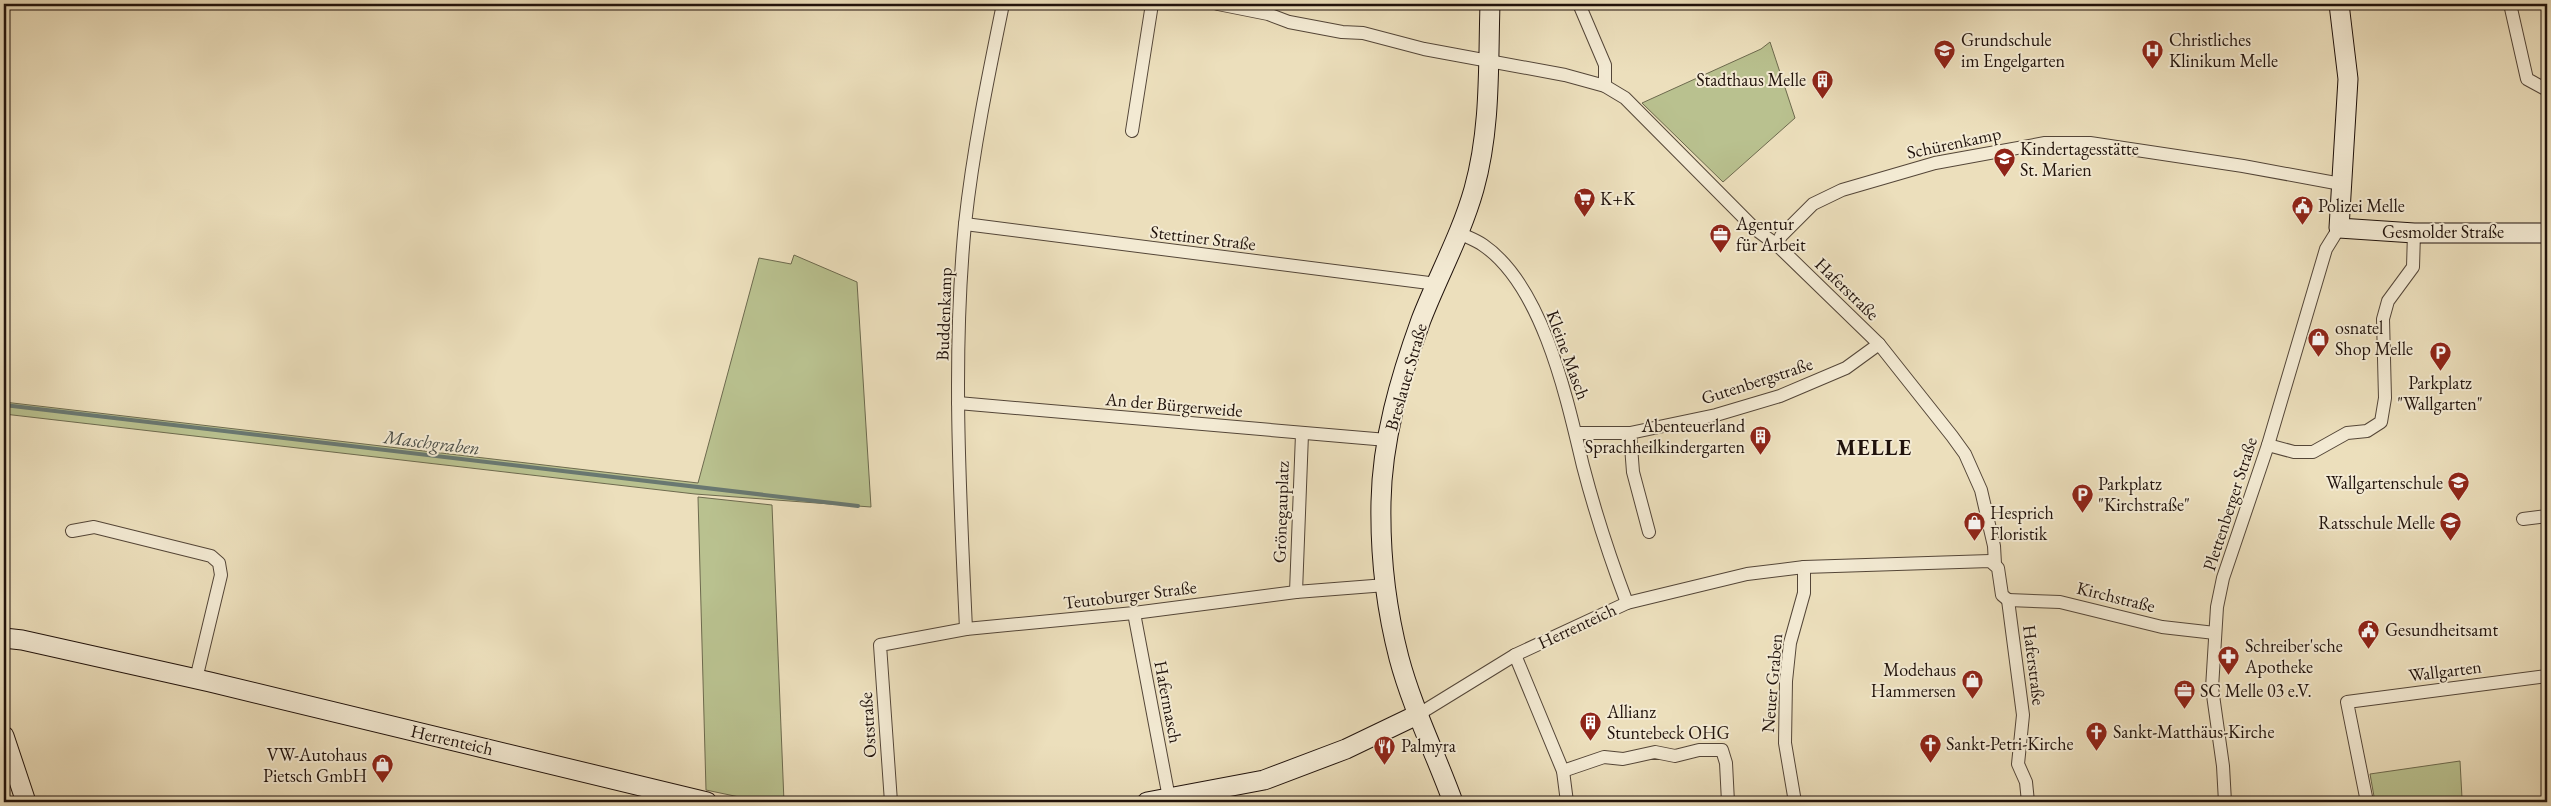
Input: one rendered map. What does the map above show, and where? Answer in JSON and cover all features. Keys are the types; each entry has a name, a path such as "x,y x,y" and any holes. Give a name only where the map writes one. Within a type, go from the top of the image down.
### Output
{"street":[{"name":"Buddenkamp","path":"966,629 959,489 958,403 965,224 975,151 1003,4"},
{"path":"1132,131 1152,4"},
{"name":"Haferstraße","path":"1218,4 1268,14 1289,22 1370,34 1490,63 1565,75 1605,86 1625,98 1756,229 1777,246 1880,344 1965,454 1981,490 1994,546 1995,564"},
{"name":"Breslauer Straße","path":"1453,802 1400,659 1386,585 1381,502 1388,440 1401,381 1421,320 1459,233 1481,163 1490,102 1490,4"},
{"path":"1579,4 1605,65 1605,86"},
{"path":"2339,4 2348,79 2339,228"},
{"path":"2510,4 2527,79 2547,90"},
{"name":"Schürenkamp","path":"1777,246 1780,236 1813,204 1842,190 1935,163 2045,142 2090,143 2341,184"},
{"name":"Stettiner Straße","path":"965,224 1437,284"},
{"name":"Gesmolder Straße","path":"2339,228 2414,232 2547,233"},
{"name":"Plettenberger Straße","path":"2225,802 2223,766 2212,688 2215,633 2223,578 2268,445 2326,249 2339,228"},
{"path":"2268,445 2294,452 2313,452 2347,434 2367,431 2381,422 2385,398 2383,320 2388,301 2413,267 2414,232"},
{"name":"Kleine Masch","path":"1459,233 1482,244 1499,259 1530,304 1551,350 1601,527 1627,603"},
{"name":"Gutenbergstraße","path":"1576,433 1630,433 1716,415 1780,396 1846,368 1880,344"},
{"name":"An der Bürgerweide","path":"958,403 1388,440"},
{"path":"1630,433 1633,472 1649,532"},
{"name":"Grönegauplatz","path":"1296,592 1302,434"},
{"path":"2523,518 2547,516"},
{"path":"72,531 94,527 211,556 219,563 221,575 196,679"},
{"name":"Herrenteich","path":"1147,802 1264,780 1346,749 1419,714 1514,655 1627,603 1747,574 1804,567 1984,561 1995,564"},
{"path":"1995,564 2002,595 2008,600"},
{"name":"Neuer Graben","path":"1796,802 1784,743 1786,681 1790,643 1804,593 1804,567"},
{"name":"Teutoburger Straße","path":"880,645 966,629 1134,613 1296,592 1386,585"},
{"name":"Haferstraße","path":"2008,600 2022,715 2018,764 2026,782 2028,802"},
{"name":"Kirchstraße","path":"2008,600 2060,602 2162,627 2215,633"},
{"name":"Hafermasch","path":"1134,613 1169,798"},
{"name":"Herrenteich","path":"4,638 22,640 196,679 707,802"},
{"name":"Oststraße","path":"880,645 891,802"},
{"path":"1514,655 1563,771 1567,802"},
{"name":"Wallgarten","path":"2367,802 2347,702 2547,676"},
{"path":"4,736 26,802"},
{"path":"1563,771 1604,757 1623,759 1655,752 1675,756 1699,750 1722,750 1726,763 1728,802"}],"green space":[{"path":"1770,42 1795,118 1723,182 1642,103 1761,49"},
{"path":"794,255 857,282 871,507 695,494 4,414 4,402 698,483 759,258 791,264"},
{"path":"698,497 772,505 784,802 763,802 706,790"},
{"path":"2460,761 2462,798 2430,802 2375,802 2370,774"}],"waterway":[{"name":"Maschgraben","path":"4,405 858,506"}],"place":[{"name":"Grundschule im Engelgarten","path":"1945,69"},
{"name":"Christliches Klinikum Melle","path":"2153,69"},
{"name":"Stadthaus Melle","path":"1822,99"},
{"name":"Kindertagesstätte St. Marien","path":"2004,178"},
{"name":"K+K","path":"1584,218"},
{"name":"Polizei Melle","path":"2302,225"},
{"name":"Agentur für Arbeit","path":"1720,253"},
{"name":"osnatel Shop Melle","path":"2319,357"},
{"name":"Parkplatz \"Wallgarten\"","path":"2440,372"},
{"name":"Abenteuerland Sprachheilkindergarten","path":"1761,455"},
{"name":"Wallgartenschule","path":"2459,502"},
{"name":"Parkplatz \"Kirchstraße\"","path":"2082,513"},
{"name":"Hesprich Floristik","path":"1974,542"},
{"name":"Ratsschule Melle","path":"2451,542"},
{"name":"Gesundheitsamt","path":"2369,649"},
{"name":"Schreiber'sche Apotheke","path":"2229,675"},
{"name":"Modehaus Hammersen","path":"1972,699"},
{"name":"SC Melle 03 e.V.","path":"2184,710"},
{"name":"Allianz Stuntebeck OHG","path":"1591,741"},
{"name":"Sankt-Matthäus-Kirche","path":"2097,751"},
{"name":"Sankt-Petri-Kirche","path":"1930,763"},
{"name":"Palmyra","path":"1385,765"},
{"name":"VW-Autohaus Pietsch GmbH","path":"383,784"}],"district":[{"name":"MELLE","path":"1874,447"}]}
